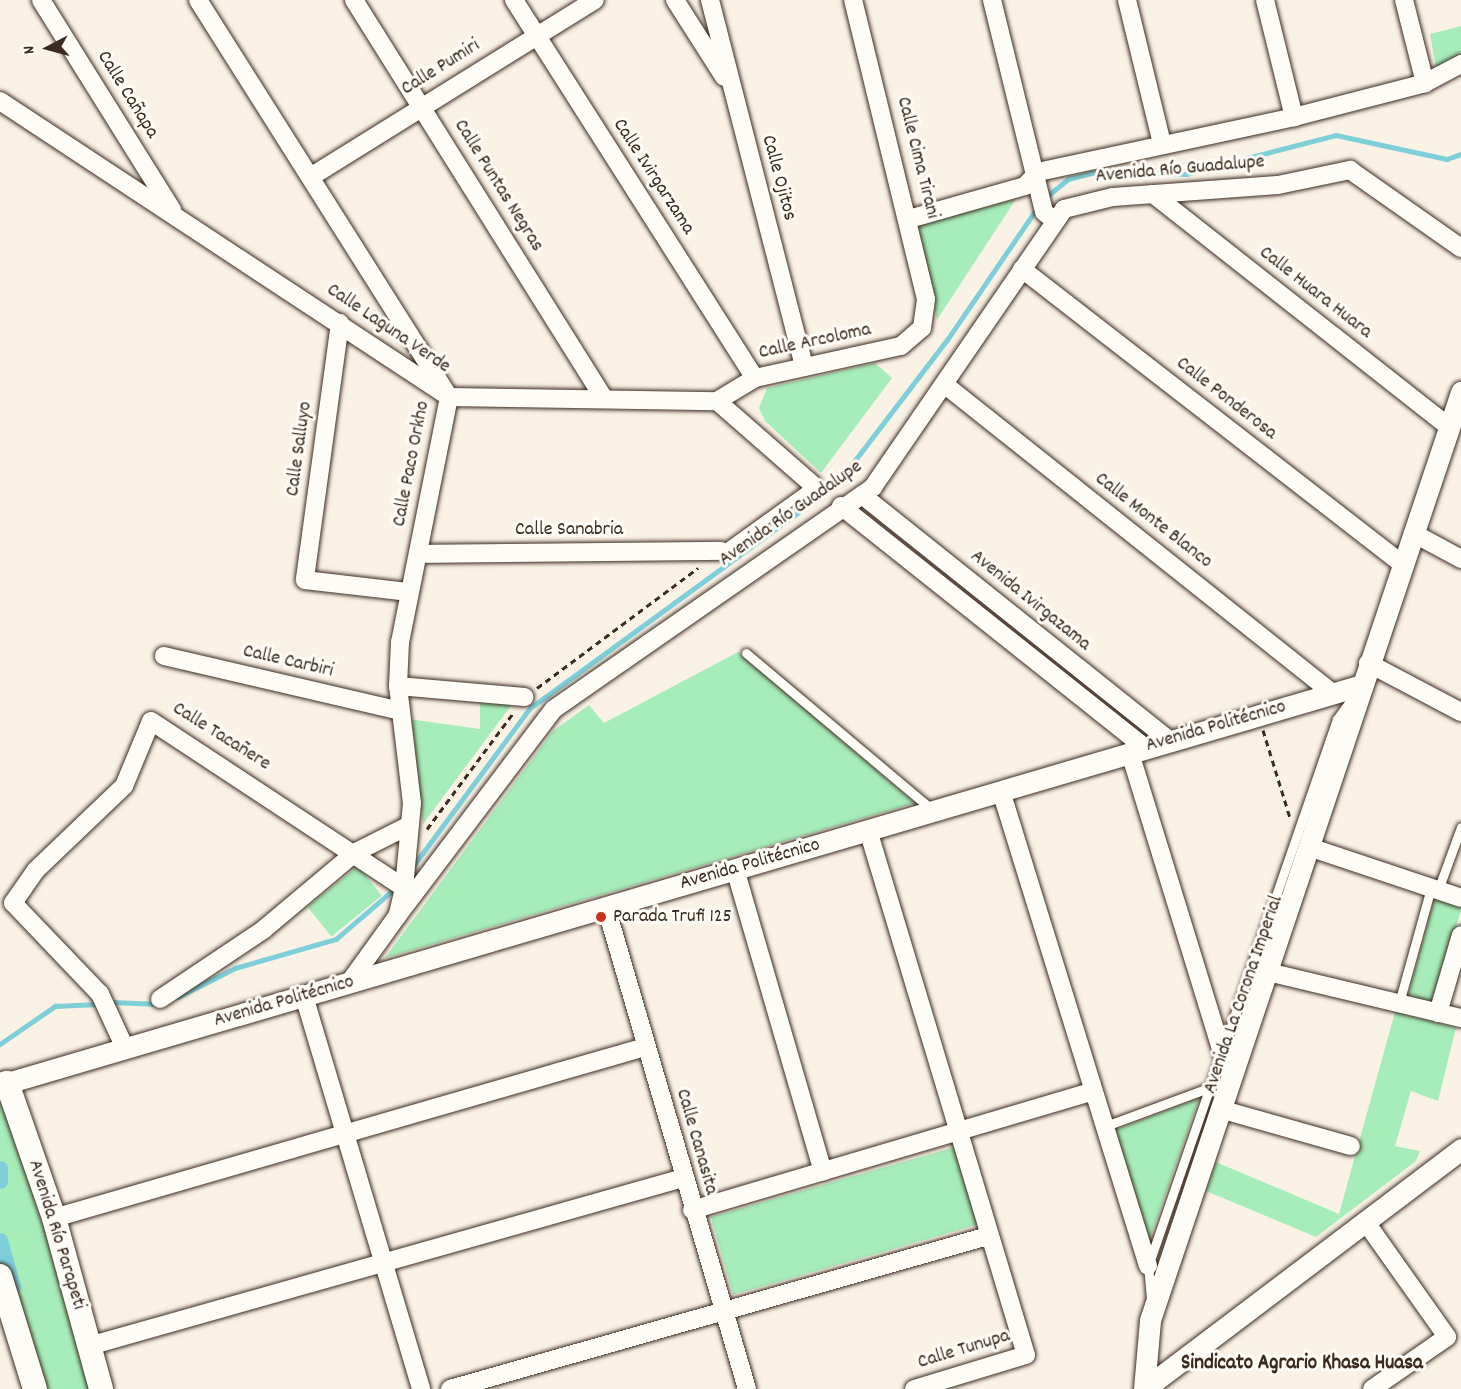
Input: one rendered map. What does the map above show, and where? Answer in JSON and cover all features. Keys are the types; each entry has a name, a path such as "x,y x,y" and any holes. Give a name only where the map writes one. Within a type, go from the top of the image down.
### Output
{"main road":[{"name":"Avenida Río Parapeti","path":"4,1084 54,1218 101,1389"},
{"path":"0,1276 34,1389"}],"street":[{"name":"Calle Cañapa","path":"41,0 175,214"},
{"name":"Calle Paco Orkho","path":"198,0 312,176 449,397 409,592 398,686 410,825 404,888 398,915"},
{"name":"Calle Puntas Negras","path":"354,0 602,396"},
{"name":"Calle Ivirgarzama","path":"514,0 755,378"},
{"name":"Calle Pumiri","path":"312,176 595,0"},
{"path":"675,0 733,92"},
{"name":"Calle Ojitos","path":"710,0 804,367"},
{"name":"Calle Cima Tirani","path":"853,0 909,219 926,299 922,328"},
{"path":"992,0 1049,216"},
{"path":"1127,0 1162,144"},
{"path":"1265,0 1294,117"},
{"path":"1404,0 1425,83"},
{"name":"Avenida Río Guadalupe","path":"1038,172 1162,144 1188,144 1294,117 1425,83 1461,64"},
{"name":"Calle Laguna Verde","path":"0,101 175,214 449,397 602,396 717,401"},
{"name":"Avenida Río Guadalupe","path":"349,983 554,709 842,506 862,495 887,470 1022,269 1049,216 1091,200 1278,185 1350,170 1461,248"},
{"path":"909,219 1025,186 1038,172"},
{"name":"Calle Huara Huara","path":"1153,194 1457,410"},
{"name":"Calle Ponderosa","path":"1022,269 1402,564"},
{"name":"Calle Salluyo","path":"340,323 305,580 409,592"},
{"name":"Calle Arcoloma","path":"717,401 755,378 901,346 922,328"},
{"name":"Calle Monte Blanco","path":"944,384 1333,693"},
{"path":"717,401 813,485"},
{"name":"Avenida La Corona Imperial","path":"1144,1389 1142,1362 1153,1311 1268,972 1305,841 1362,685 1457,410"},
{"name":"Avenida Ivirgazama","path":"862,495 1170,741"},
{"path":"842,506 1137,751 1223,1056"},
{"path":"1413,533 1461,559"},
{"name":"Calle Sanabria","path":"418,554 721,551"},
{"name":"Calle Carbiri","path":"164,656 401,711"},
{"path":"1368,663 1461,712"},
{"name":"Avenida Politécnico","path":"4,1084 1362,685"},
{"path":"398,686 525,697"},
{"name":"Calle Tacañere","path":"125,1048 99,994 13,903 36,870 124,786 151,721 356,852 404,888"},
{"path":"1001,791 1091,1092 1148,1266"},
{"path":"160,999 263,930 356,852 410,825"},
{"path":"450,1389 988,1236 868,830"},
{"path":"1305,841 1461,898"},
{"path":"735,869 824,1171"},
{"name":"Calle Canasita","path":"606,907 692,1210 747,1389"},
{"path":"1438,1013 1461,934"},
{"path":"1268,972 1461,1018"},
{"path":"304,996 421,1389"},
{"path":"54,1218 645,1047"},
{"path":"692,1210 1091,1092"},
{"path":"1220,1109 1351,1146"},
{"path":"1144,1389 1461,1149"},
{"path":"89,1346 383,1266 683,1178"},
{"path":"1365,1221 1447,1336 1390,1383 1372,1389"},
{"name":"Calle Tunupa","path":"914,1389 1026,1355 988,1236"}],"lane":[{"name":"Avenida Río Guadalupe","path":"721,551 813,485"},
{"path":"746,653 933,811"},
{"path":"1399,1003 1434,889 1461,827"},
{"name":"Avenida La Corona Imperial","path":"1153,1311 1148,1266 1211,1087 1305,841"},
{"path":"1103,1127 1211,1087"}],"path":[{"path":"1141,178 1144,166"},
{"path":"1258,715 1305,841"}],"green space":[{"path":"1461,26 1461,57 1436,67 1430,34"},
{"path":"1016,199 937,320 918,223"},
{"path":"875,363 892,378 821,473 765,421 759,408 767,388"},
{"path":"738,652 915,803 385,958 553,731 589,705 604,723"},
{"path":"480,701 513,703 423,824 409,719 480,729"},
{"path":"358,866 382,896 331,936 307,907"},
{"path":"1435,896 1461,904 1461,911 1432,1002 1408,996"},
{"path":"1395,1012 1456,1028 1438,1101 1411,1091 1395,1146 1420,1151 1416,1161 1316,1237 1206,1191 1216,1162 1339,1214"},
{"path":"1199,1098 1148,1244 1115,1130"},
{"path":"4,1102 50,1230 92,1389 39,1389 0,1257 0,1103"},
{"path":"955,1147 977,1225 733,1295 711,1217"}],"waterway":[{"path":"1046,197 1068,179 1100,171 1186,174 1336,135 1447,159 1461,154"},
{"path":"413,866 530,708 836,485 947,340 1037,208"},
{"path":"178,997 235,968 336,939 392,891"},
{"path":"112,1002 159,1004"},
{"path":"0,1044 55,1006 98,1004"},
{"path":"0,1168 0,1181"},
{"path":"0,1240 13,1286"}],"place":[{"name":"Parada Trufi 125","path":"601,917"}],"district":[{"name":"Sindicato Agrario Khasa Huasa","path":"1302,1364"}]}
